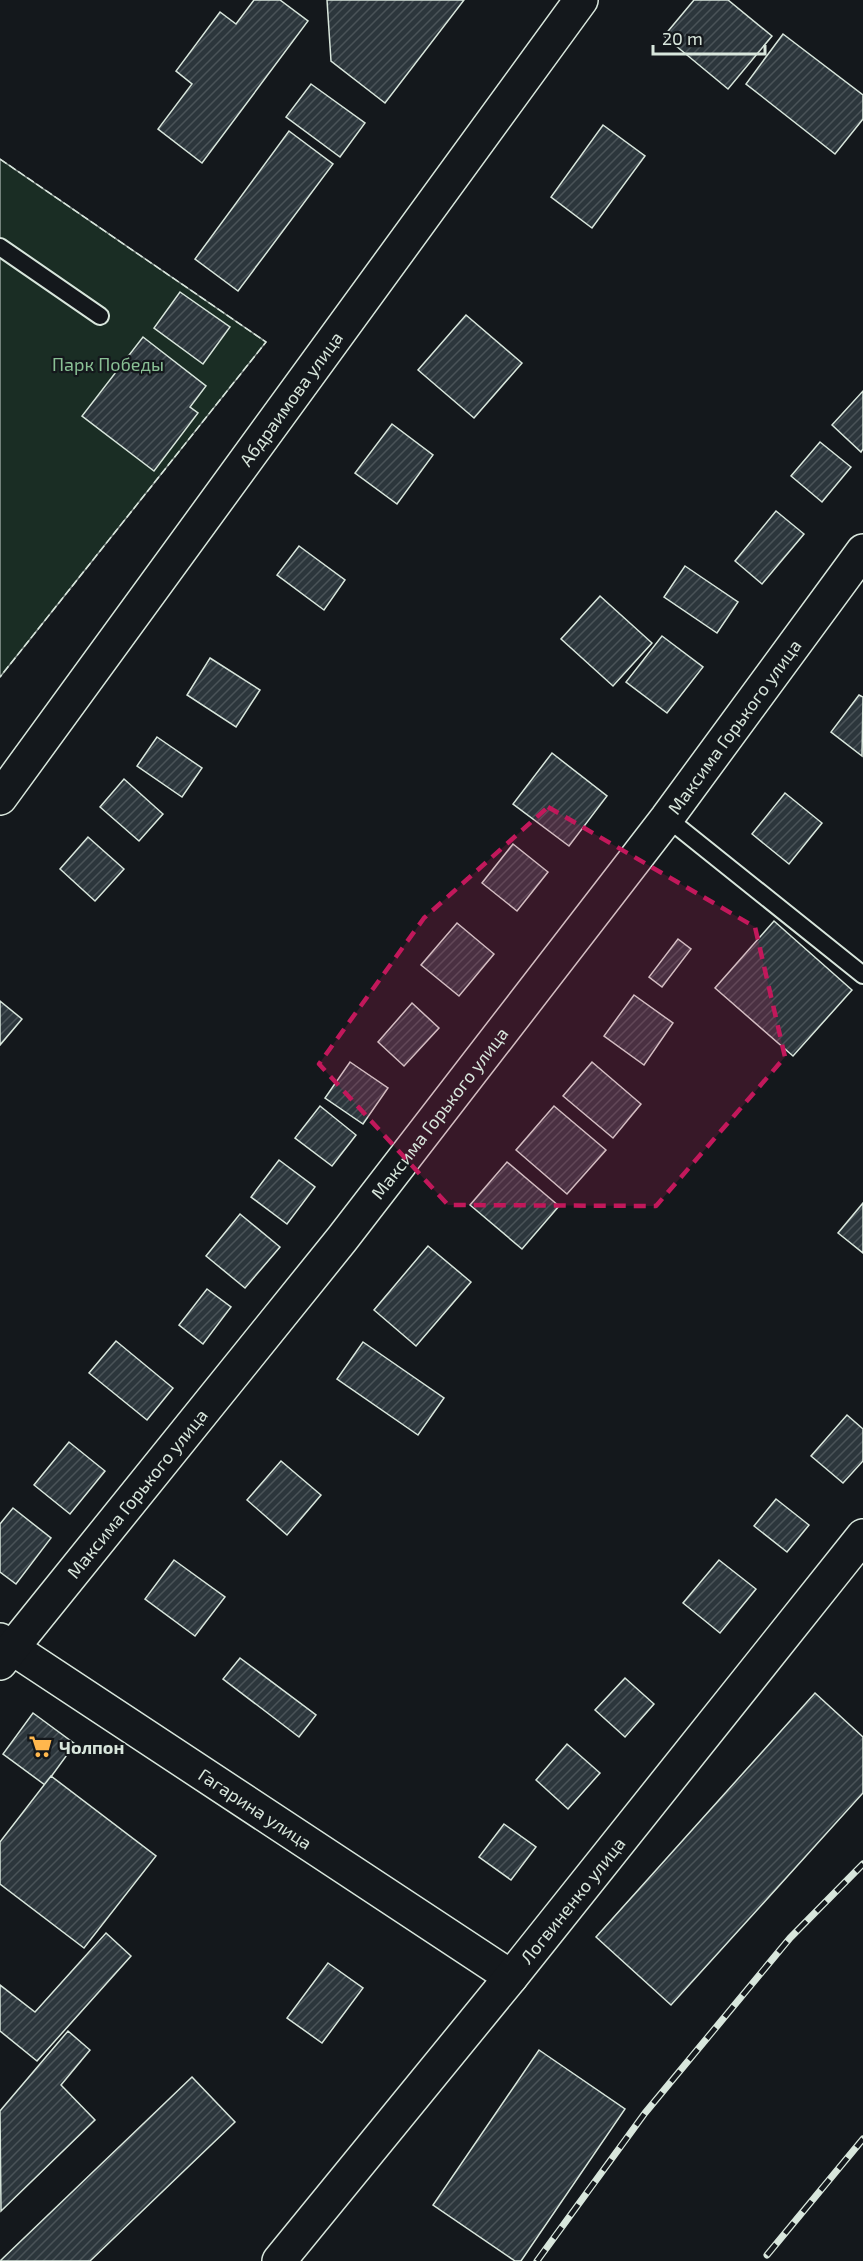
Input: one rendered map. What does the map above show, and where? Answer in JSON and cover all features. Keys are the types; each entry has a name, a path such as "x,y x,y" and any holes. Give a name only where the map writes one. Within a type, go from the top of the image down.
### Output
{"street":[{"name":"Абдраимова улица","path":"0,798 581,0"},
{"name":"Максима Горького улица","path":"4,1651 342,1239 667,818 863,551"},
{"name":"Логвиненко улица","path":"279,2261 512,1977 863,1536"},
{"name":"Гагарина улица","path":"4,1651 512,1977"}],"lane":[{"path":"0,247 100,316"},
{"path":"667,818 863,975"}],"highlighted area":[{"path":"548,807 755,927 785,1057 656,1206 448,1205 319,1064 424,918"}],"green space":[{"name":"Парк Победы","path":"0,159 266,342 0,677"}],"building":[{"path":"254,0 280,0 308,21 202,163 158,129 192,84 176,71 220,12 236,24"},
{"path":"327,0 464,0 385,103 331,61"},
{"path":"694,0 728,0 772,36 728,89 664,36"},
{"path":"783,34 863,95 863,119 835,154 746,84"},
{"path":"311,84 365,123 340,157 286,117"},
{"path":"603,125 645,156 592,228 551,197"},
{"path":"289,131 333,164 238,291 195,259"},
{"path":"180,292 230,327 203,364 154,328"},
{"path":"466,315 522,363 474,418 418,370"},
{"path":"143,337 206,386 190,407 198,413 154,471 82,416"},
{"path":"863,391 863,449 861,452 832,425"},
{"path":"392,424 433,455 397,504 355,473"},
{"path":"820,442 851,467 822,502 791,476"},
{"path":"776,511 804,534 762,584 735,561"},
{"path":"299,546 345,580 324,610 277,575"},
{"path":"685,566 738,602 717,633 664,597"},
{"path":"600,596 652,643 613,686 561,639"},
{"path":"662,636 703,667 667,713 626,682"},
{"path":"210,658 260,690 236,727 187,695"},
{"path":"859,695 863,697 862,756 831,732"},
{"path":"157,737 202,768 182,797 137,766"},
{"path":"552,753 607,796 569,846 513,804"},
{"path":"124,779 163,814 139,841 100,807"},
{"path":"785,793 822,823 789,864 752,834"},
{"path":"88,837 124,869 95,901 60,869"},
{"path":"513,844 548,872 517,911 482,883"},
{"path":"774,921 852,990 793,1056 715,988"},
{"path":"457,923 494,954 459,996 421,965"},
{"path":"678,939 691,949 662,987 649,977"},
{"path":"634,995 673,1023 644,1065 604,1036"},
{"path":"0,1001 22,1019 0,1045"},
{"path":"412,1003 439,1028 404,1066 378,1042"},
{"path":"350,1062 388,1088 363,1124 325,1098"},
{"path":"592,1062 641,1104 613,1138 563,1096"},
{"path":"320,1106 356,1135 332,1166 295,1138"},
{"path":"554,1106 606,1150 567,1194 516,1150"},
{"path":"279,1160 315,1187 287,1224 251,1197"},
{"path":"507,1162 559,1206 522,1249 470,1205"},
{"path":"863,1203 863,1253 838,1233"},
{"path":"240,1214 280,1247 245,1288 206,1256"},
{"path":"428,1246 471,1282 416,1346 374,1310"},
{"path":"207,1289 231,1307 203,1344 179,1325"},
{"path":"116,1341 173,1388 147,1420 89,1373"},
{"path":"363,1342 444,1398 418,1435 337,1379"},
{"path":"847,1415 863,1429 863,1461 843,1483 811,1456"},
{"path":"69,1442 105,1471 70,1514 34,1485"},
{"path":"281,1461 321,1495 287,1535 247,1500"},
{"path":"776,1499 809,1525 787,1552 754,1526"},
{"path":"13,1508 51,1538 16,1584 0,1572 0,1524"},
{"path":"174,1560 225,1597 195,1636 145,1599"},
{"path":"719,1560 756,1589 720,1633 683,1603"},
{"path":"240,1658 316,1715 299,1737 223,1679"},
{"path":"625,1678 654,1704 625,1737 595,1710"},
{"path":"815,1693 863,1737 863,1793 671,2005 596,1937"},
{"path":"33,1713 75,1744 45,1785 3,1754"},
{"path":"567,1744 600,1773 568,1809 536,1780"},
{"path":"51,1776 156,1856 84,1948 0,1884 0,1842"},
{"path":"504,1824 536,1847 511,1880 479,1857"},
{"path":"106,1933 131,1956 37,2061 0,2031 0,1985 35,2012"},
{"path":"328,1963 363,1988 322,2043 287,2018"},
{"path":"68,2031 90,2050 61,2085 95,2120 1,2211 0,2111"},
{"path":"539,2050 625,2109 521,2261 515,2261 433,2205"},
{"path":"192,2077 235,2122 90,2261 0,2261"}],"railway":[{"path":"537,2261 645,2113 790,1938 863,1864"},
{"path":"767,2255 863,2139"}],"fence":[{"path":"0,159 266,342 0,677"}],"place":[{"name":"Чолпон","path":"41,1747"}]}
